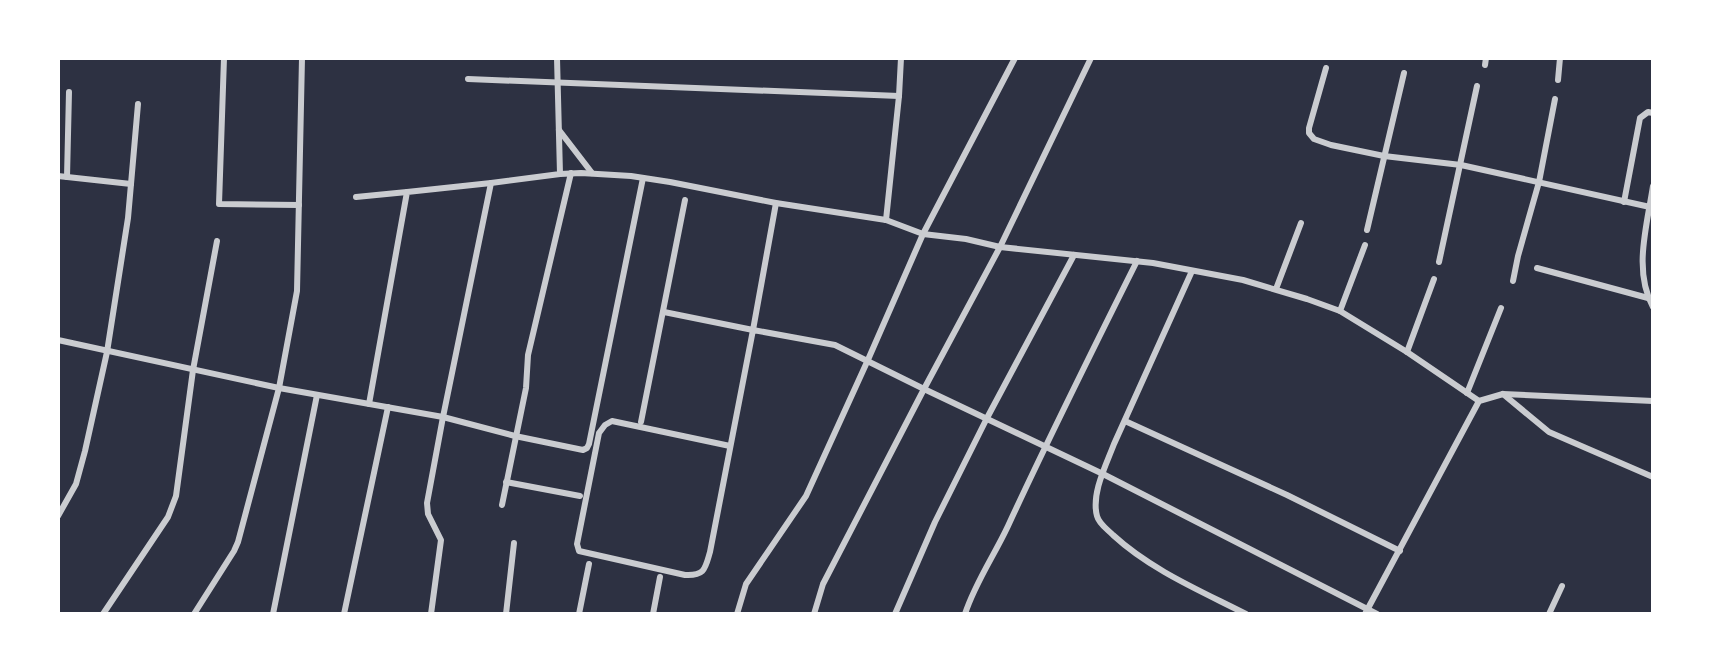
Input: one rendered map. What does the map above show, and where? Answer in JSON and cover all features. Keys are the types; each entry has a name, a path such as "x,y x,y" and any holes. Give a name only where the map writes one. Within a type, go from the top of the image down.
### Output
{"street":[{"path":"224,58 219,204 299,205"},
{"path":"194,614 238,542 279,388 297,291 302,58"},
{"path":"557,58 560,174"},
{"path":"886,220 901,58"},
{"path":"737,614 746,584 806,496 923,234 1015,58"},
{"path":"814,614 823,584 1000,247 1091,58"},
{"path":"1558,80 1560,58"},
{"path":"1326,68 1309,128 1314,139 1384,156 1461,165 1650,207"},
{"path":"1367,230 1404,73"},
{"path":"468,79 899,96"},
{"path":"1439,262 1477,86"},
{"path":"67,177 69,92"},
{"path":"1513,281 1539,182 1555,99"},
{"path":"58,516 76,484 107,352 128,218 138,104"},
{"path":"1624,202 1640,118 1648,112 1653,113"},
{"path":"559,130 592,173"},
{"path":"502,505 526,388 528,355 571,173"},
{"path":"356,197 592,173 643,178 886,220 923,234 1000,247 1137,261 1243,280 1340,311 1479,401"},
{"path":"58,176 131,184"},
{"path":"58,340 279,388 443,417 515,436 587,448 643,178"},
{"path":"431,614 441,540 428,514 427,503 491,183"},
{"path":"1653,186 1641,261 1649,284 1648,298 1653,307"},
{"path":"369,404 407,192"},
{"path":"641,422 685,200"},
{"path":"730,446 612,421 605,425 599,433 589,480 577,544 579,551 685,575 696,576 705,569 710,552 776,203"},
{"path":"1276,289 1301,223"},
{"path":"103,614 168,517 176,496 193,370 217,241"},
{"path":"1340,311 1365,245"},
{"path":"895,614 935,522 1074,255"},
{"path":"965,614 971,595 994,555 1137,261"},
{"path":"1537,268 1648,298"},
{"path":"1192,271 1114,444 1095,504 1098,520 1124,545 1161,570 1246,614"},
{"path":"1407,352 1434,279"},
{"path":"1467,393 1501,308"},
{"path":"664,312 835,345 1045,445 1377,614"},
{"path":"1503,394 1549,432 1653,477"},
{"path":"1366,611 1479,401 1503,394 1653,401"},
{"path":"273,614 317,395"},
{"path":"344,614 388,407"},
{"path":"1125,421 1400,551"},
{"path":"506,482 580,496"},
{"path":"506,614 514,543"},
{"path":"579,614 589,564"},
{"path":"653,614 660,577"},
{"path":"1549,614 1562,586"}]}
